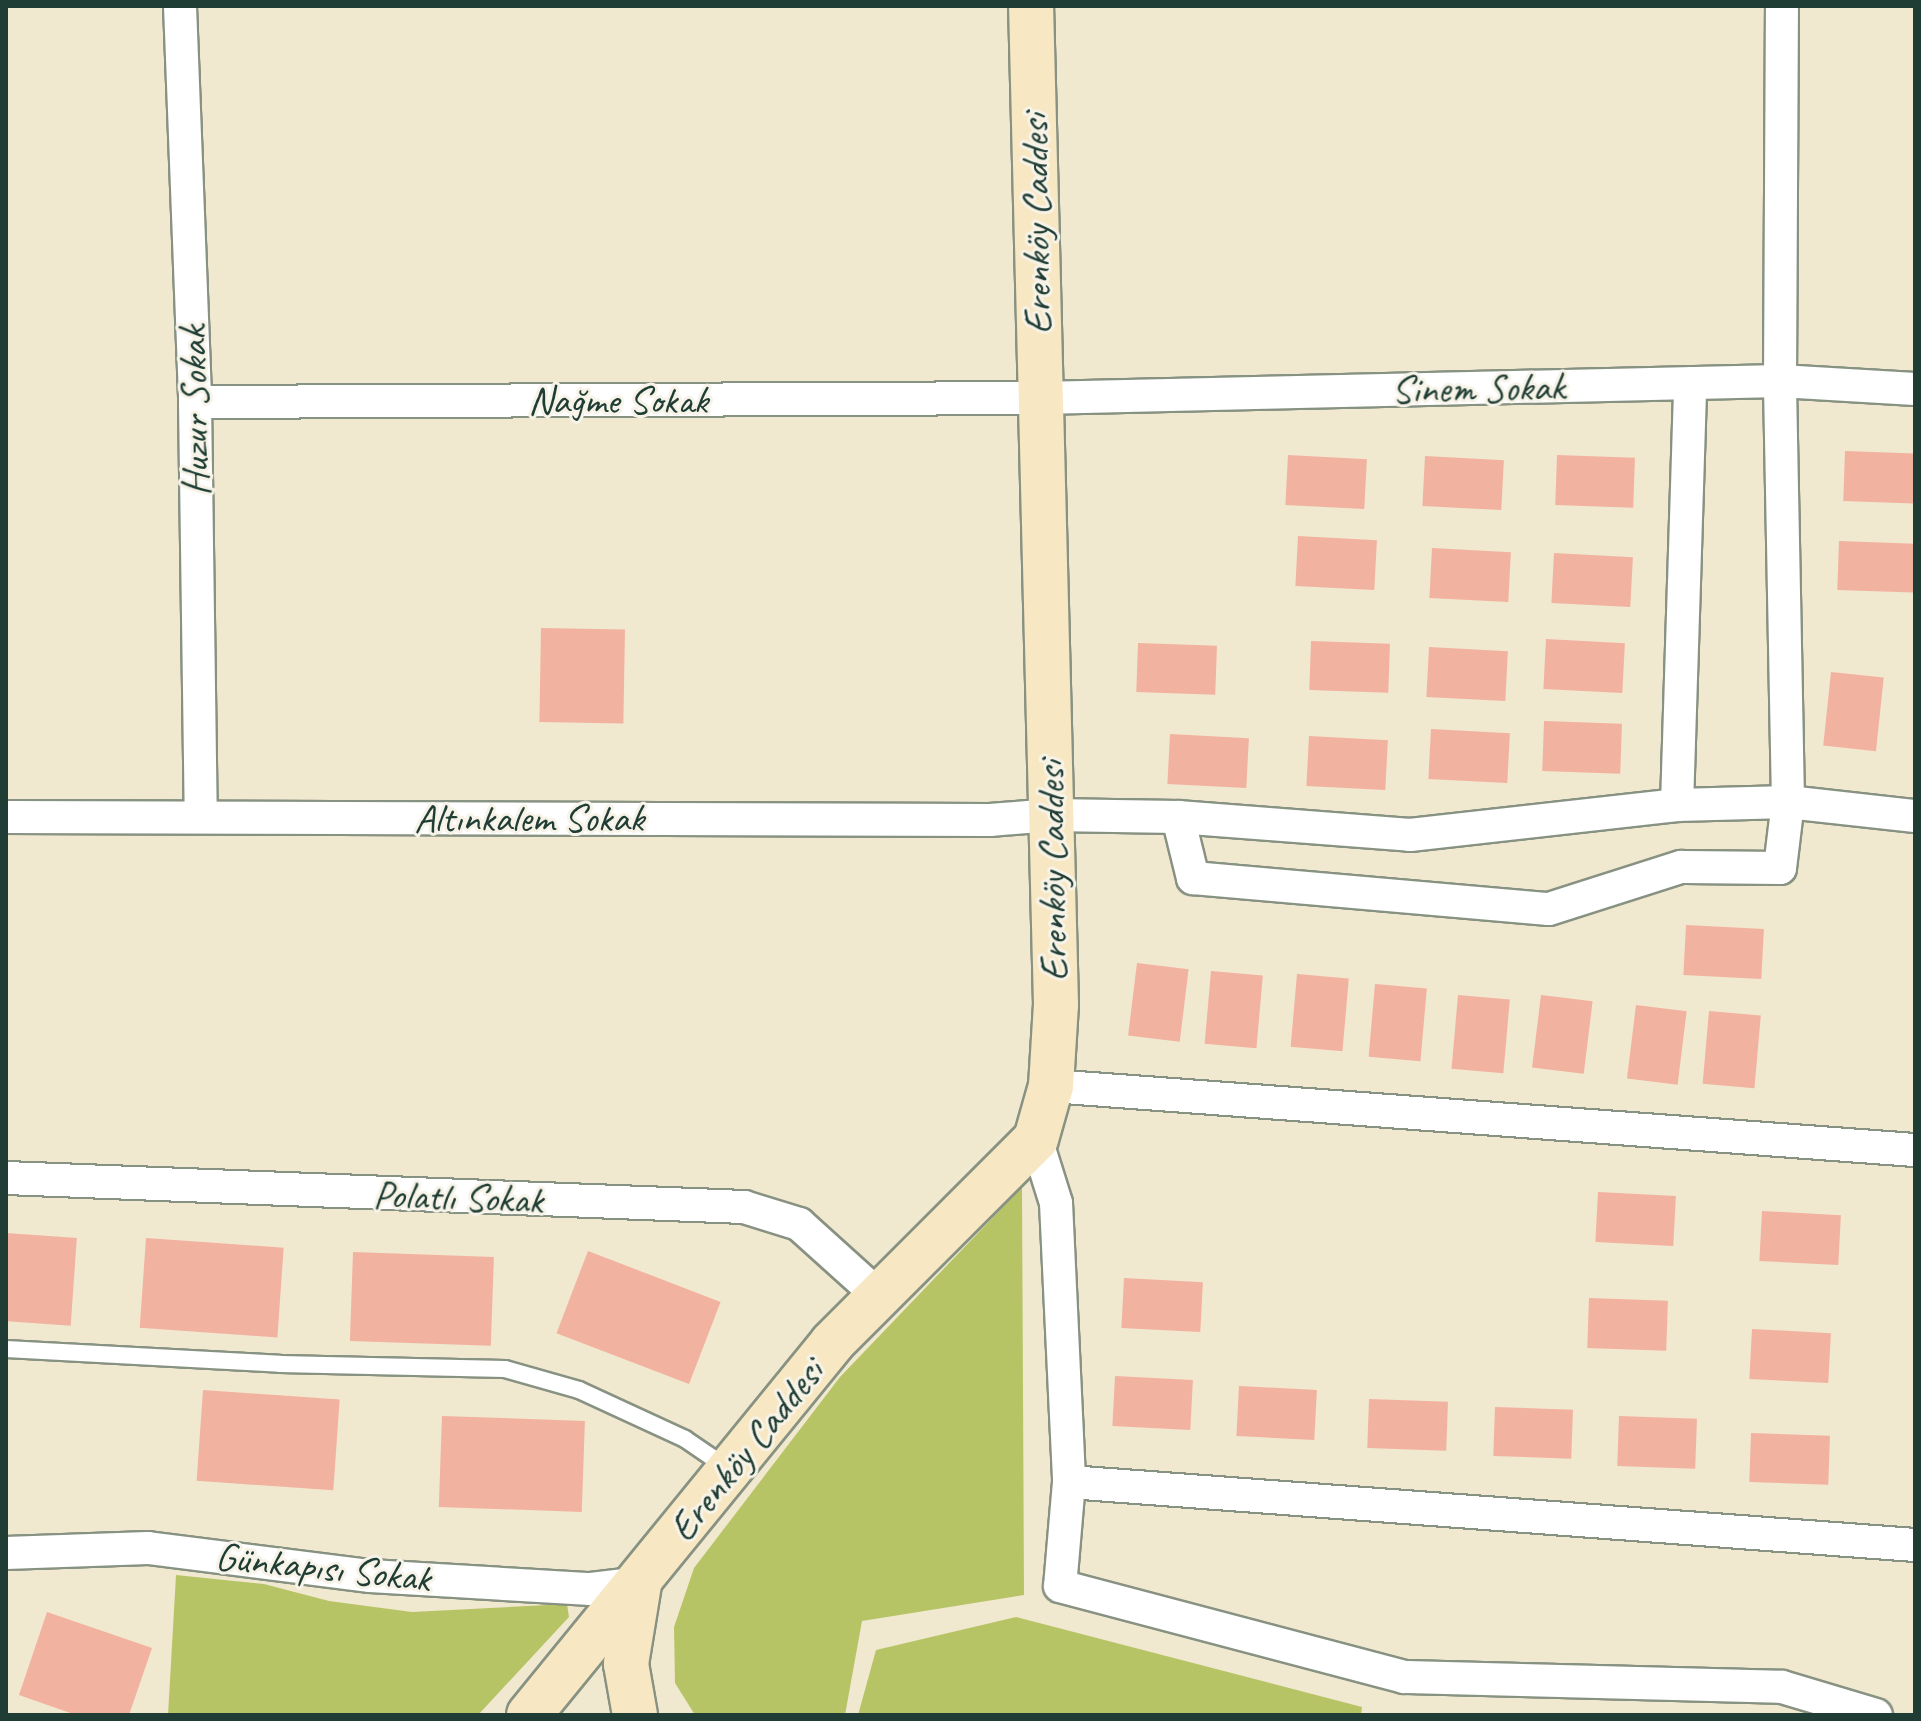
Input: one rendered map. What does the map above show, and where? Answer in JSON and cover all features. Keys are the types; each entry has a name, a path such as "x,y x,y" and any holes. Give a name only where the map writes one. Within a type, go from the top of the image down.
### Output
{"street":[{"name":"Huzur Sokak","path":"180,6 195,402 201,817"},
{"name":"Erenköy Caddesi","path":"529,1715 640,1583 832,1343 1036,1139 1051,1086 1056,1005 1031,6"},
{"path":"1178,817 1193,878 1549,909 1681,867 1780,868 1788,802 1780,381 1782,6"},
{"name":"Sinem Sokak","path":"1040,398 1780,381 1915,389"},
{"path":"1677,805 1690,383"},
{"name":"Nağme Sokak","path":"195,402 1040,398"},
{"name":"Altınkalem Sokak","path":"6,817 990,820 1051,815 1178,817 1410,835 1677,805 1788,802 1915,816"},
{"path":"1051,1086 1915,1150"},
{"path":"1036,1139 1056,1203 1069,1482 1060,1586 1404,1677 1782,1687 1876,1715"},
{"name":"Polatlı Sokak","path":"6,1178 744,1207 799,1224 879,1296"},
{"path":"1069,1482 1915,1545"},
{"name":"Günkapısı Sokak","path":"6,1553 148,1548 370,1576 591,1589 640,1583"},
{"path":"635,1715 626,1664 640,1583"}],"lane":[{"path":"6,1349 280,1364 505,1369 579,1390 685,1439 731,1470"}],"green space":[{"path":"1022,1187 1024,1595 862,1621 845,1715 695,1715 675,1683 674,1627 694,1568 840,1377"},
{"path":"176,1575 264,1584 329,1601 412,1612 567,1604 569,1617 478,1715 168,1715"},
{"path":"1016,1617 1362,1707 1361,1715 858,1715 876,1650"}],"building":[{"path":"1845,451 1915,453 1913,503 1843,501"},
{"path":"1288,455 1367,459 1364,509 1285,505"},
{"path":"1557,455 1635,458 1633,508 1555,505"},
{"path":"1425,456 1504,460 1501,510 1422,506"},
{"path":"1298,536 1377,540 1374,590 1295,586"},
{"path":"1839,541 1915,544 1913,593 1837,590"},
{"path":"1432,548 1511,552 1508,602 1429,598"},
{"path":"1554,553 1633,557 1630,607 1551,603"},
{"path":"541,628 625,629 623,723 539,722"},
{"path":"1546,639 1625,643 1622,693 1543,689"},
{"path":"1311,641 1390,644 1388,693 1309,690"},
{"path":"1138,643 1217,646 1215,695 1136,692"},
{"path":"1429,647 1508,651 1505,701 1426,697"},
{"path":"1831,672 1884,678 1876,751 1823,746"},
{"path":"1544,721 1622,724 1620,774 1542,771"},
{"path":"1431,729 1510,733 1507,783 1428,779"},
{"path":"1170,734 1249,738 1246,788 1167,784"},
{"path":"1309,736 1388,740 1385,790 1306,786"},
{"path":"1686,925 1764,929 1761,979 1683,975"},
{"path":"1137,963 1189,969 1180,1042 1128,1035"},
{"path":"1211,971 1263,976 1256,1048 1205,1044"},
{"path":"1297,974 1349,979 1342,1051 1291,1047"},
{"path":"1375,984 1427,989 1420,1061 1369,1057"},
{"path":"1458,995 1510,1000 1503,1073 1452,1069"},
{"path":"1541,995 1593,1001 1584,1074 1532,1067"},
{"path":"1636,1005 1687,1011 1678,1085 1627,1078"},
{"path":"1709,1011 1761,1016 1754,1088 1703,1084"},
{"path":"1598,1192 1676,1196 1673,1246 1595,1242"},
{"path":"1762,1211 1841,1215 1838,1265 1759,1261"},
{"path":"6,1233 77,1238 71,1326 6,1321"},
{"path":"146,1238 284,1248 277,1337 140,1328"},
{"path":"588,1251 721,1302 689,1384 556,1333"},
{"path":"353,1252 494,1257 491,1346 350,1341"},
{"path":"1124,1278 1203,1282 1200,1332 1121,1328"},
{"path":"1589,1298 1668,1301 1666,1351 1587,1348"},
{"path":"1752,1329 1831,1333 1828,1383 1749,1379"},
{"path":"1115,1376 1193,1380 1190,1430 1112,1426"},
{"path":"1239,1386 1317,1390 1314,1440 1236,1436"},
{"path":"203,1390 340,1400 333,1490 197,1481"},
{"path":"1369,1399 1448,1402 1446,1451 1367,1448"},
{"path":"1495,1407 1573,1410 1571,1459 1493,1456"},
{"path":"442,1416 585,1421 582,1512 439,1507"},
{"path":"1619,1416 1697,1419 1695,1469 1617,1466"},
{"path":"1751,1433 1830,1436 1828,1485 1749,1482"},
{"path":"47,1612 152,1648 129,1715 76,1715 19,1695"}]}
